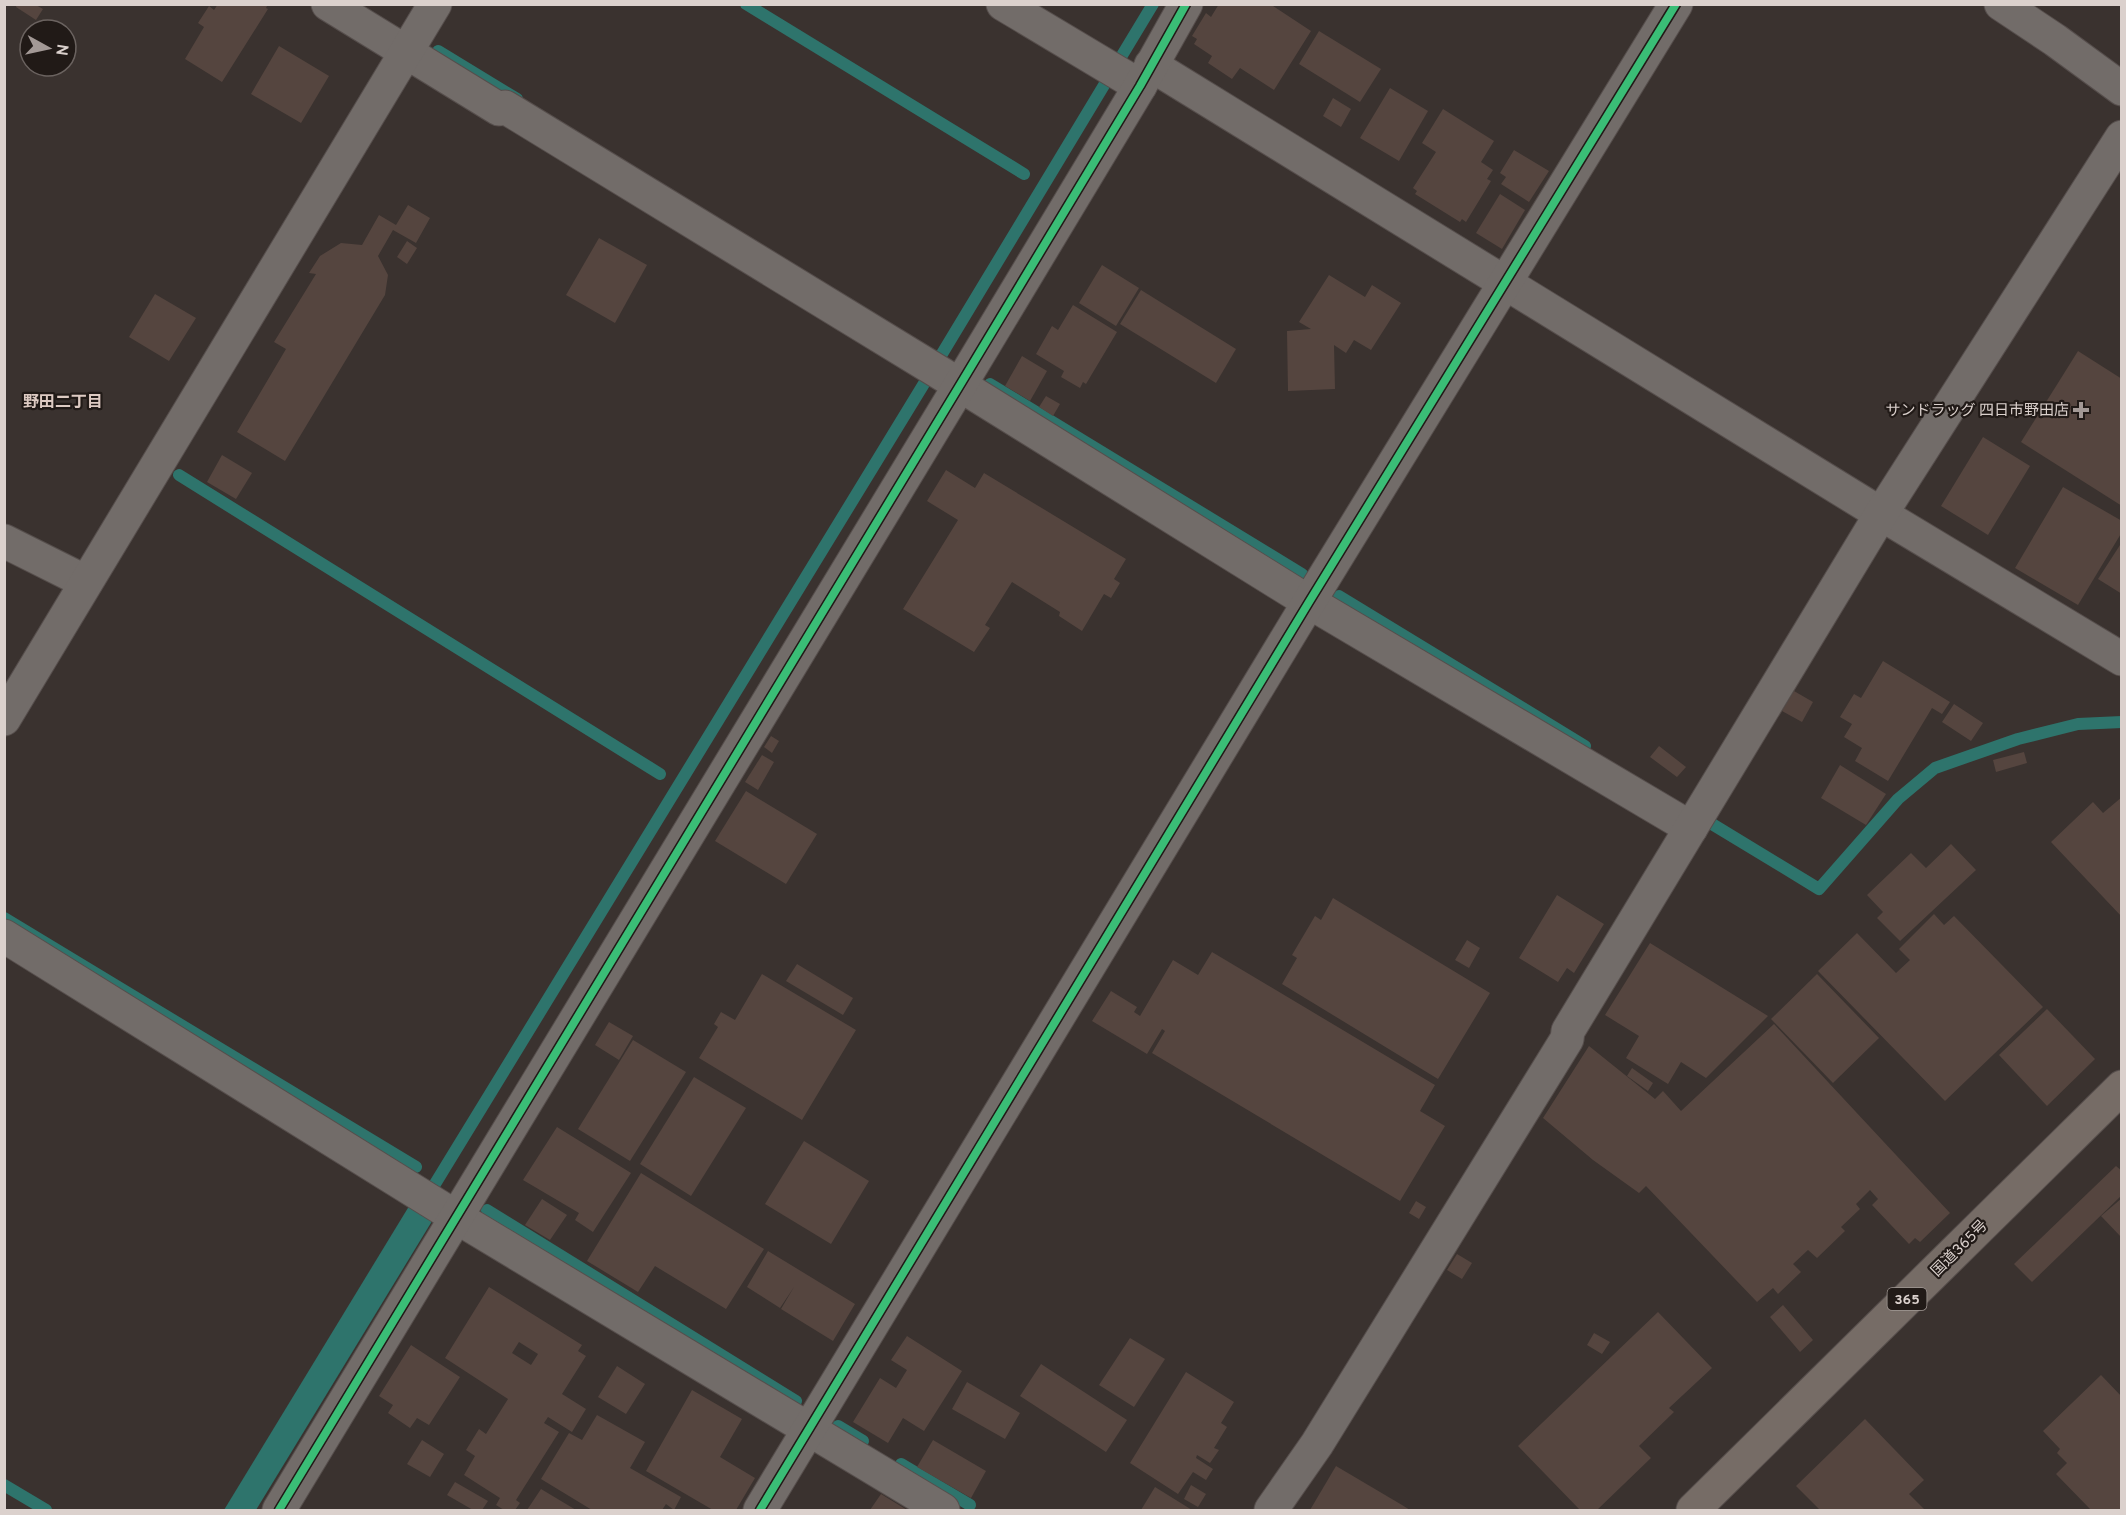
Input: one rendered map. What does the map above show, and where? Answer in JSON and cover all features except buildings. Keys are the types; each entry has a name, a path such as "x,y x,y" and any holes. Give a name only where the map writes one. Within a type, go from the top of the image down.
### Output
{"highway":[{"name":"国道365号","path":"1693,1510 2121,1087"}],"street":[{"path":"328,4 499,108 505,107 1309,602 1691,828"},
{"path":"4,719 435,4"},
{"path":"1003,4 1092,58 1143,78 1506,283 2121,659"},
{"path":"279,1510 453,1214 958,384 1186,4"},
{"path":"760,1510 1309,602 1676,4"},
{"path":"2001,4 2055,40 2121,89"},
{"path":"1271,1510 1317,1444 1554,1059 1568,1031 1881,514 2121,137"},
{"path":"4,541 87,582"},
{"path":"4,936 453,1214 943,1510"}],"water":[{"path":"414,1198 437,1213 256,1510 224,1510"}],"waterway":[{"path":"746,4 1024,174"},
{"path":"427,1197 1153,4"},
{"path":"438,51 517,99"},
{"path":"990,384 1302,574"},
{"path":"179,475 660,774"},
{"path":"1339,596 1585,746"},
{"path":"1712,824 1819,889 1898,799 1935,768 2018,739 2078,724 2122,722"},
{"path":"4,918 416,1167"},
{"path":"487,1210 796,1401"},
{"path":"838,1426 863,1441"},
{"path":"901,1464 970,1505"},
{"path":"4,1485 46,1510"}],"cycle path":[{"path":"279,1510 960,385 1140,86 1186,4"},
{"path":"760,1510 1309,602 1676,4"}],"place":[{"name":"サンドラッグ 四日市野田店","path":"2081,410"}],"district":[{"name":"野田二丁目","path":"63,401"}]}
